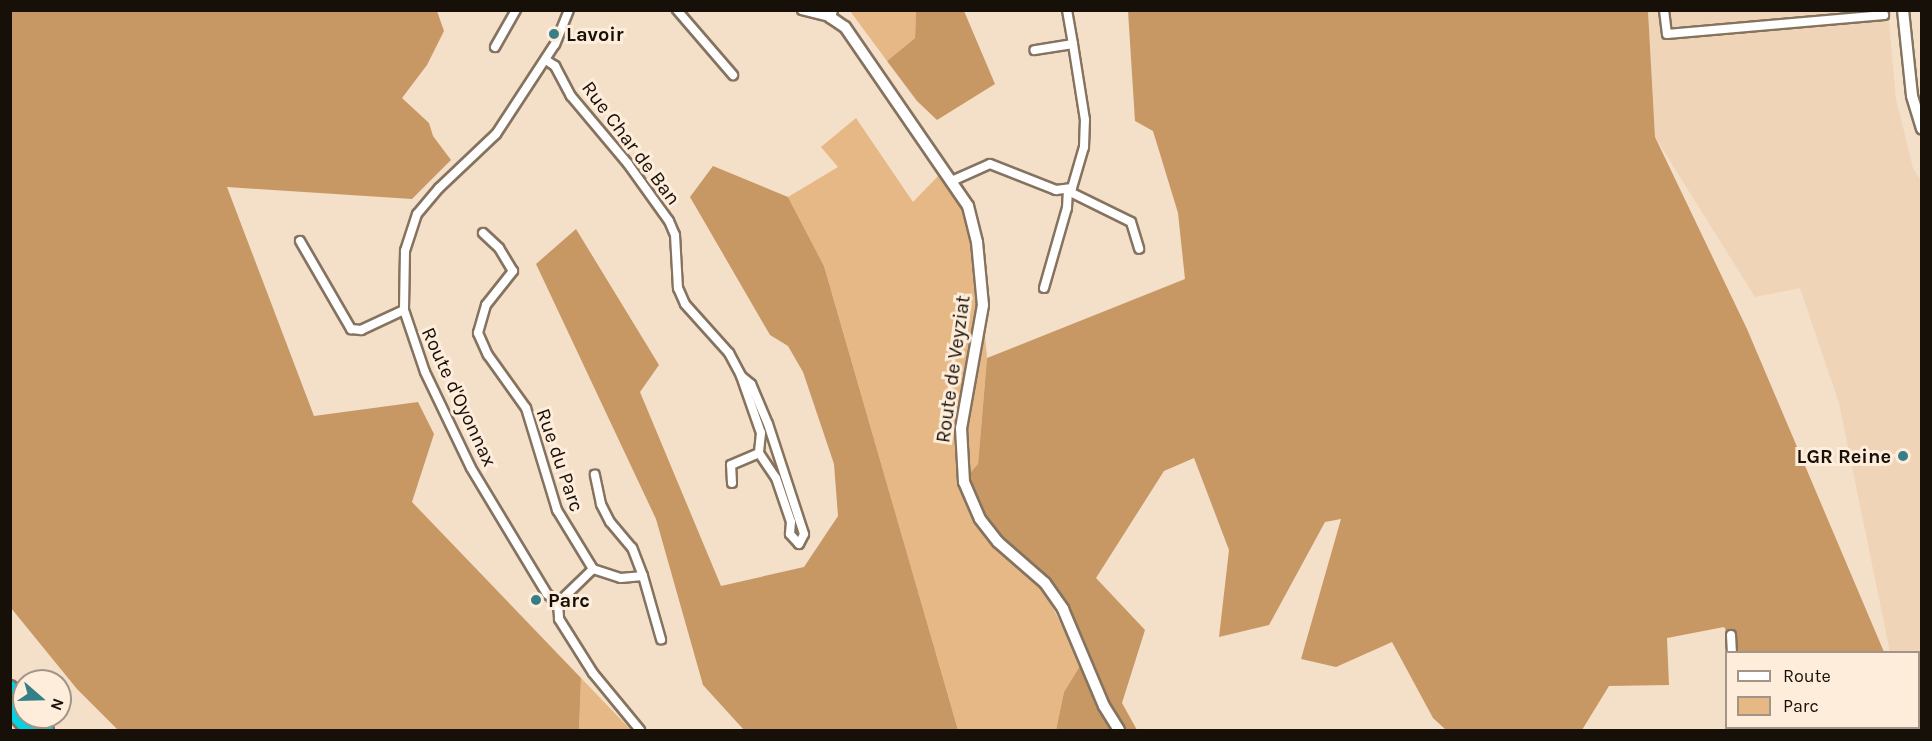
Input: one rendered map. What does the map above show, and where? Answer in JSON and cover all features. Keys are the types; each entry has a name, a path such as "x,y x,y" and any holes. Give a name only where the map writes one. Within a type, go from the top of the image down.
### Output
{"highway":[{"path":"10,708 29,730"}],"street":[{"path":"495,47 516,10"},
{"name":"Route d'Oyonnax","path":"569,10 546,60 496,134 439,188 417,214 405,251 404,310 409,332 460,447 537,580 558,603 559,619 592,673 640,730"},
{"path":"677,10 733,75"},
{"path":"802,10 831,14"},
{"path":"1044,288 1067,208 1068,191 1076,180 1085,120 1067,10"},
{"path":"1664,10 1667,34 1884,15"},
{"path":"1903,10 1912,96 1922,129"},
{"name":"Route de Veyziat","path":"831,14 845,27 954,180 973,223 983,305 961,428 964,482 973,507 990,532 1045,583 1063,609 1104,706 1119,730"},
{"path":"1034,50 1073,44"},
{"name":"Rue Char de Ban","path":"546,60 555,66 570,96 628,164 669,221 675,235 675,273 685,304 729,353 741,376 761,433 759,453 780,489 793,543 801,543 804,534 768,424 751,384 741,376"},
{"path":"954,180 990,164 1068,191 1131,222 1139,249"},
{"name":"Rue du Parc","path":"483,233 499,248 513,271 486,305 478,333 488,355 526,408 557,510 593,569"},
{"path":"300,241 351,329 362,330 404,310"},
{"path":"732,483 731,465 759,453"},
{"path":"595,475 602,504 610,522 632,548 643,576 661,639"},
{"path":"558,603 593,569 621,578 643,576"},
{"path":"1731,635 1732,651"}],"shaded area":[{"path":"10,11 437,11 444,31 427,65 402,98 429,123 433,136 451,160 412,199 227,187 314,416 418,402 434,434 412,502 581,678 579,730 118,730 72,683 72,669 61,669 11,608"},
{"path":"916,11 964,11 995,84 937,120 917,101 887,61 915,38"},
{"path":"1128,11 1648,11 1655,137 1747,329 1884,651 1738,651 1724,627 1667,638 1669,685 1609,686 1582,730 1446,730 1433,718 1392,642 1336,667 1301,659 1341,519 1325,522 1269,625 1219,637 1229,550 1194,458 1164,471 1096,578 1145,630 1122,703 1137,730 1056,730 1064,692 1082,663 1040,579 971,514 967,477 978,464 987,358 1185,279 1178,213 1153,131 1135,121"},
{"path":"1648,11 1888,11 1896,99 1913,168 1922,183 1921,730 1887,730 1920,729 1920,651 1890,651 1839,403 1800,288 1755,297 1655,137"},
{"path":"713,166 788,197 824,266 958,730 744,730 703,685 656,519 536,264 576,229 659,365 640,392 721,586 804,567 838,516 834,464 803,372 788,346 770,335 690,197"},
{"path":"1838,729 1887,729 1887,730"}],"green space":[{"path":"850,11 916,11 915,38 887,61"},
{"path":"856,118 913,202 940,174 974,210 987,358 978,464 1082,664 1064,692 1056,730 958,730 824,266 788,197 838,167 821,147"},
{"path":"581,678 631,730 579,730"}],"place":[{"name":"Lavoir","path":"554,34"},
{"name":"LGR Reine","path":"1903,456"},
{"name":"Parc","path":"536,600"}]}
